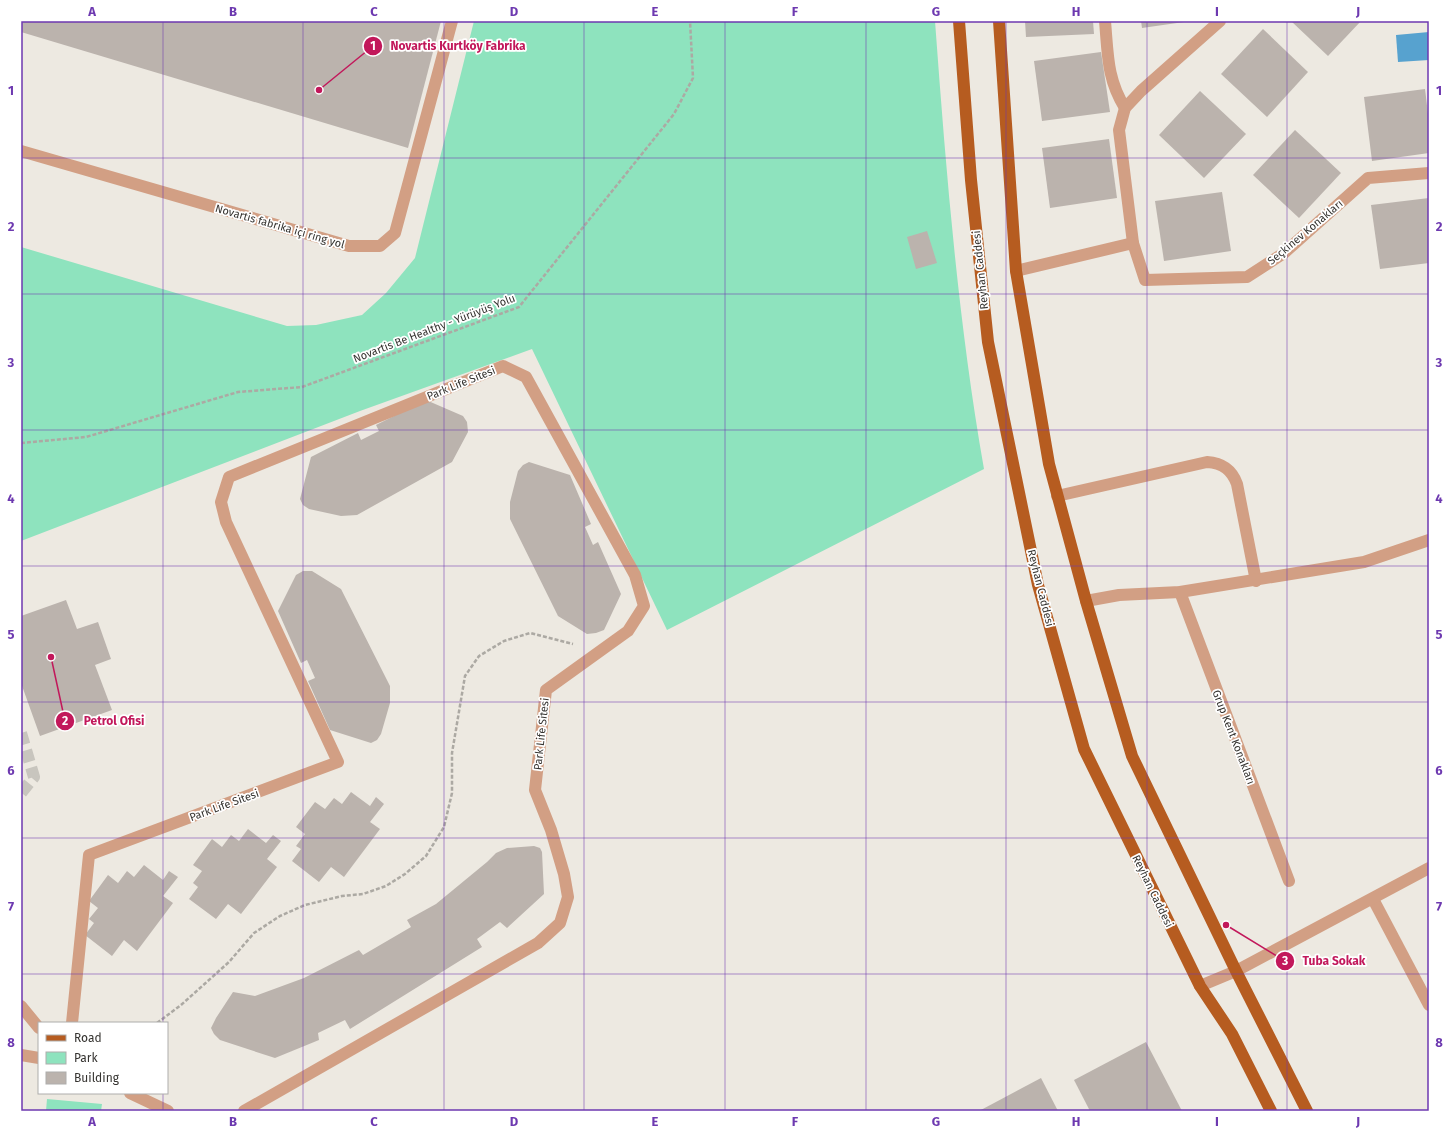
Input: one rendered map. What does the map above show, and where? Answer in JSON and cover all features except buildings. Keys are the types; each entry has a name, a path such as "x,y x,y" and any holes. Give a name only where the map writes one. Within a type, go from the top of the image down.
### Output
{"main road":[{"name":"Reyhan Caddesi","path":"959,21 971,180 988,342 1038,585 1084,748 1200,986 1232,1034 1271,1111"},
{"path":"999,21 1016,271 1049,464 1086,601 1132,756 1236,971 1307,1111"}],"street":[{"name":"Novartis fabrika içi ring yol","path":"21,151 349,246 380,246 395,233 452,21"},
{"path":"1105,21 1111,79 1125,108 1141,91 1220,21"},
{"name":"Seçkinev Konakları","path":"1125,108 1120,130 1132,243 1145,280 1247,277 1284,253 1368,178 1429,173"},
{"path":"1016,271 1132,243"},
{"name":"Park Life Sitesi","path":"72,1022 89,855 338,762 226,522 221,502 229,477 503,366 526,377 636,575 644,606 628,631 546,690 535,790 551,830 564,874 568,897 560,923 538,943 244,1111"},
{"path":"1057,496 1207,462 1216,462 1230,471 1237,484 1256,581"},
{"path":"1086,601 1118,595 1180,592 1256,581 1364,562 1429,540"},
{"name":"Grup Kent Konakları","path":"1180,592 1288,881"},
{"path":"1200,986 1236,971 1429,868"},
{"path":"1372,899 1429,1005"},
{"path":"21,1006 38,1027"},
{"path":"21,1055 38,1058"},
{"path":"132,1094 168,1111"}],"path":[{"name":"Novartis Be Healthy - Yürüyüş Yolu","path":"21,443 86,437 238,392 302,387 519,307 674,114 693,78 690,21"},
{"path":"158,1022 181,1005 229,962 254,933 280,916 305,906 342,896 363,894 386,886 405,874 426,856 444,827 452,794 452,753 460,694 465,676 479,656 504,641 530,633 599,652"}],"green space":[{"path":"474,21 935,21 948,190 960,302 984,469 667,630 532,349 360,411 21,541 21,247 287,326 316,325 362,315 386,293 415,258"},
{"path":"47,1099 102,1104 101,1111 46,1111"}],"water":[{"path":"1429,32 1429,60 1398,62 1396,35"}],"tunnel":[{"path":"21,733 34,777 21,793"}],"place":[{"name":"Novartis Kurtköy Fabrika","path":"319,90"},
{"name":"Petrol Ofisi","path":"51,657"},
{"name":"Tuba Sokak","path":"1226,925"}]}
